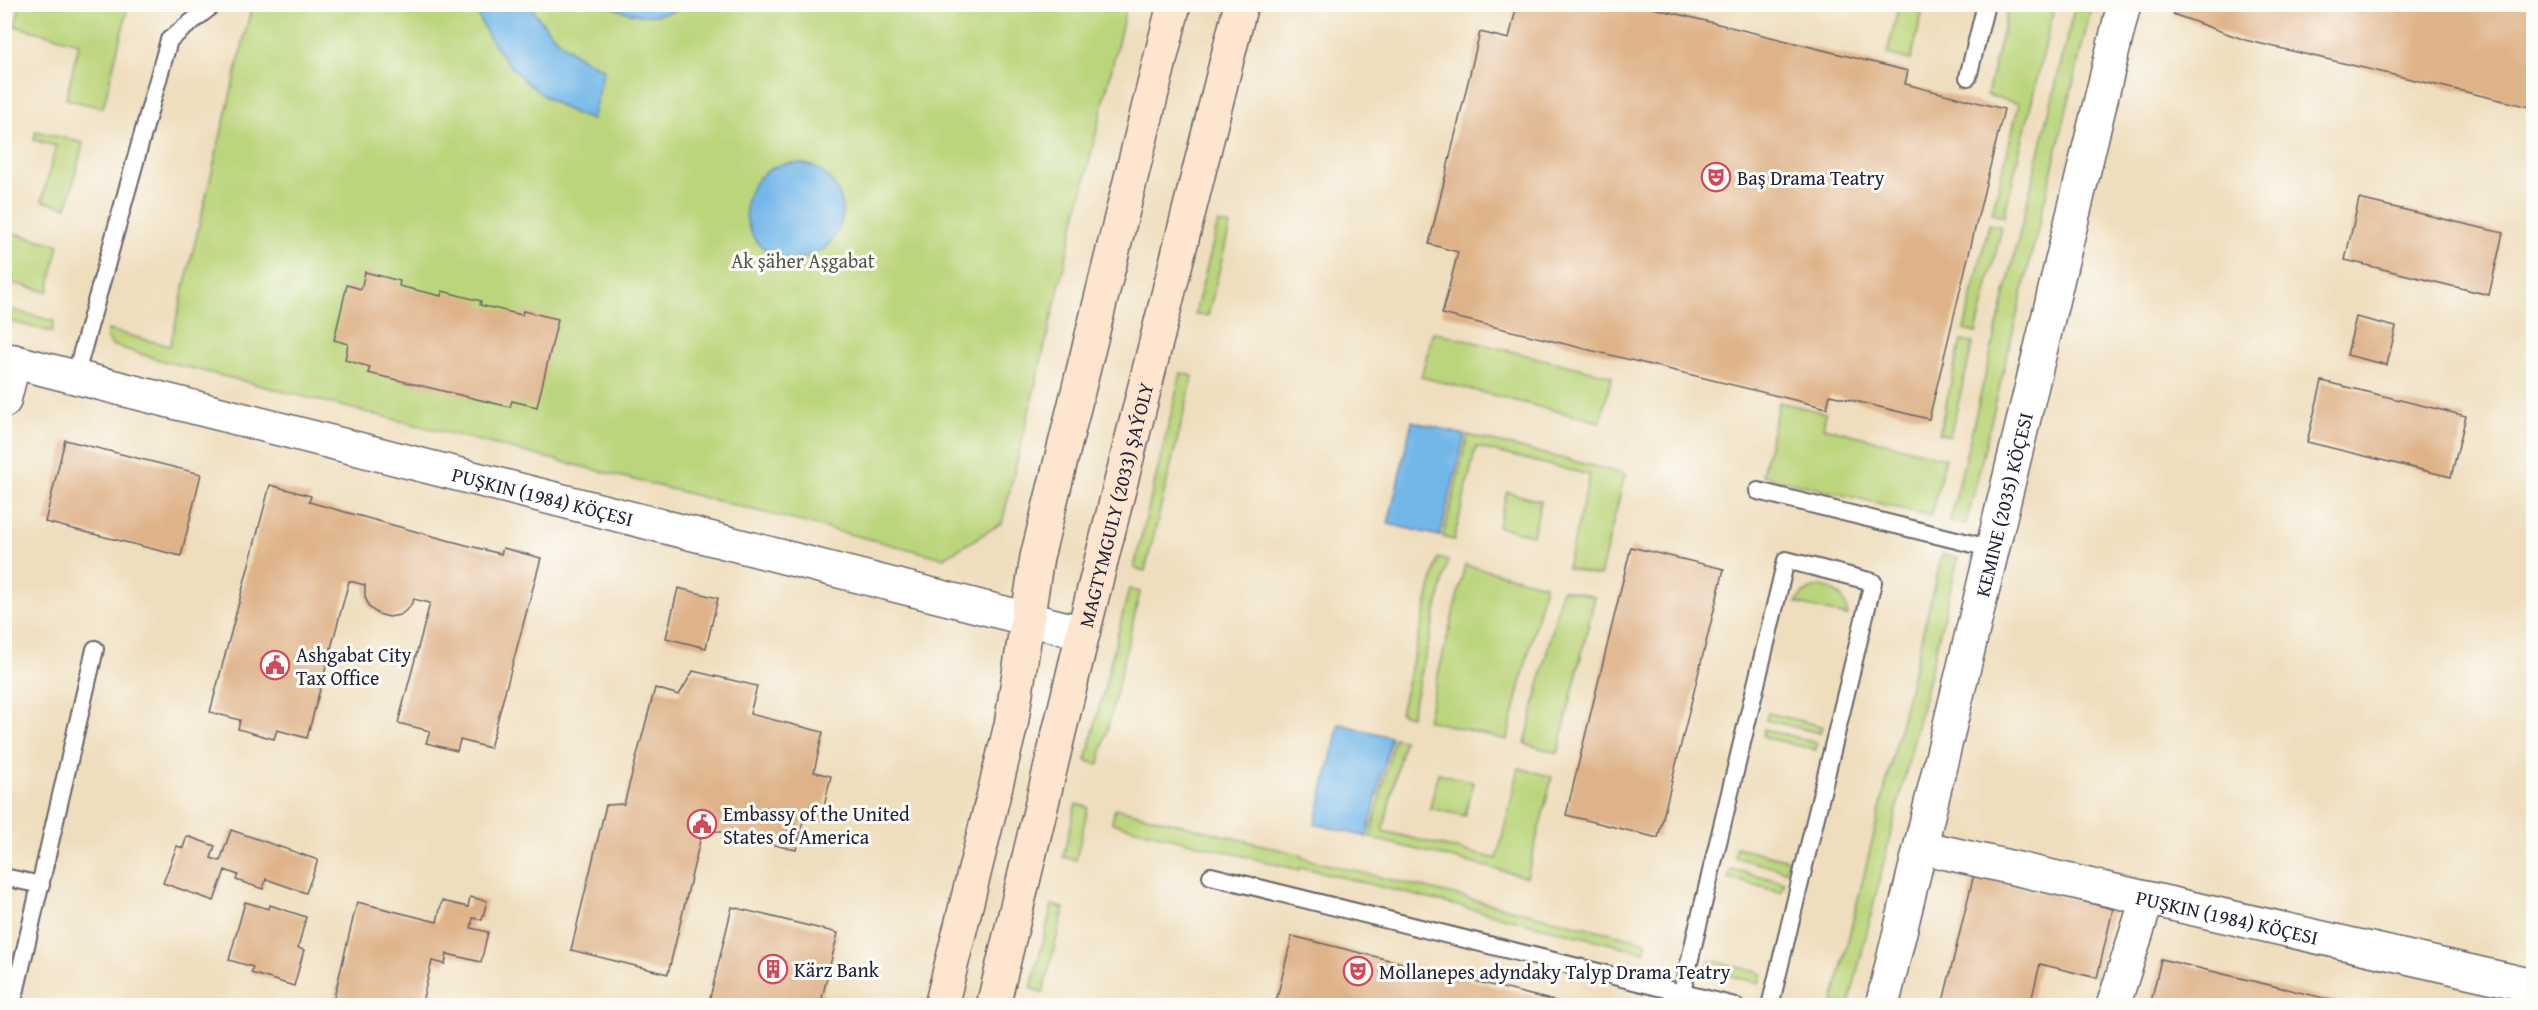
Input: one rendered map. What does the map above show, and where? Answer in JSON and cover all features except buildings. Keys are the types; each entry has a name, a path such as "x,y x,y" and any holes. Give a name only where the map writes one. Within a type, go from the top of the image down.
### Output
{"main road":[{"path":"941,1005 1011,725 1037,557 1174,4"},
{"name":"MAGTYMGULY (2033) ŞAÝOLY","path":"993,1005 1240,4"}],"street":[{"name":"KEMINE (2035) KÖÇESI","path":"1882,1005 2124,4"},
{"name":"PUŞKIN (1984) KÖÇESI","path":"9,360 1083,633"},
{"path":"4,401 9,360"},
{"name":"PUŞKIN (1984) KÖÇESI","path":"1921,847 2534,986"},
{"path":"2113,1005 2147,900"}],"lane":[{"path":"75,376 169,40 214,4"},
{"path":"1968,77 1986,4"},
{"path":"1758,491 1993,549"},
{"path":"1682,992 1786,560 1873,582 1770,1005"},
{"path":"12,1005 95,649"},
{"path":"1211,876 1735,1005"},
{"path":"4,877 40,885"}],"green space":[{"path":"20,5 120,5 128,7 103,108 66,99 79,43 15,26"},
{"name":"Ak şäher Aşgabat","path":"252,5 1127,5 1002,523 944,558 167,362 112,345 107,338 108,330 170,346"},
{"path":"1899,5 1924,5 1911,60 1887,54"},
{"path":"2009,5 2055,5 2004,216 1992,213 2019,104 1987,95"},
{"path":"2075,5 2092,5 1966,525 1950,521"},
{"path":"36,131 83,143 67,207 42,201 56,146 34,140"},
{"path":"1218,223 1230,226 1208,316 1195,314"},
{"path":"1989,224 2002,227 1976,333 1964,330"},
{"path":"5,231 59,245 48,292 5,281"},
{"path":"5,308 54,321 52,332 5,320"},
{"path":"1433,332 1612,376 1600,422 1421,377"},
{"path":"1961,341 1973,343 1950,436 1939,433"},
{"path":"1181,373 1193,376 1145,571 1134,568"},
{"path":"1779,402 1826,413 1823,427 1945,458 1931,516 1762,475"},
{"path":"1468,435 1625,474 1600,576 1567,568 1590,475 1476,447 1454,540 1443,537"},
{"path":"1507,492 1541,501 1533,535 1498,527"},
{"path":"1942,554 1958,558 1849,1005 1833,1002"},
{"path":"1438,558 1448,561 1411,716 1400,713"},
{"path":"1465,565 1545,585 1507,740 1427,720"},
{"path":"1821,586 1840,596 1845,604 1847,616 1796,603 1806,592"},
{"path":"1129,589 1140,592 1099,764 1086,761"},
{"path":"1562,589 1595,597 1558,753 1525,744"},
{"path":"1768,713 1822,726 1820,733 1766,720"},
{"path":"1764,729 1817,743 1816,750 1763,737"},
{"path":"1394,738 1404,740 1383,831 1497,859 1519,768 1552,777 1527,877 1370,838"},
{"path":"1438,773 1473,782 1465,816 1430,808"},
{"path":"1076,804 1088,807 1076,860 1063,857"},
{"path":"1115,808 1302,855 1302,858 1647,942 1644,952 1112,823"},
{"path":"1736,847 1789,860 1786,871 1734,857"},
{"path":"1731,869 1784,882 1781,892 1728,878"},
{"path":"1052,905 1064,908 1043,992 1031,989"},
{"path":"1709,960 1762,973 1759,983 1706,970"}],"water":[{"path":"688,4 668,12 648,15 629,13 609,5"},
{"path":"474,5 530,5 561,43 581,58 604,69 592,120 553,102 520,76 493,43"},
{"path":"794,163 812,167 828,177 838,193 842,211 838,229 828,245 812,255 794,259 776,255 760,245 750,229 746,211 750,193 760,177 776,167"},
{"path":"1412,421 1465,435 1440,536 1388,524"},
{"path":"1339,724 1391,737 1367,837 1315,824"}],"place":[{"name":"Baş Drama Teatry","path":"1716,177"},
{"name":"Ashgabat City Tax Office","path":"275,665"},
{"name":"Embassy of the United States of America","path":"702,824"},
{"name":"Kärz Bank","path":"773,969"},
{"name":"Mollanepes adyndaky Talyp Drama Teatry","path":"1358,971"}]}
